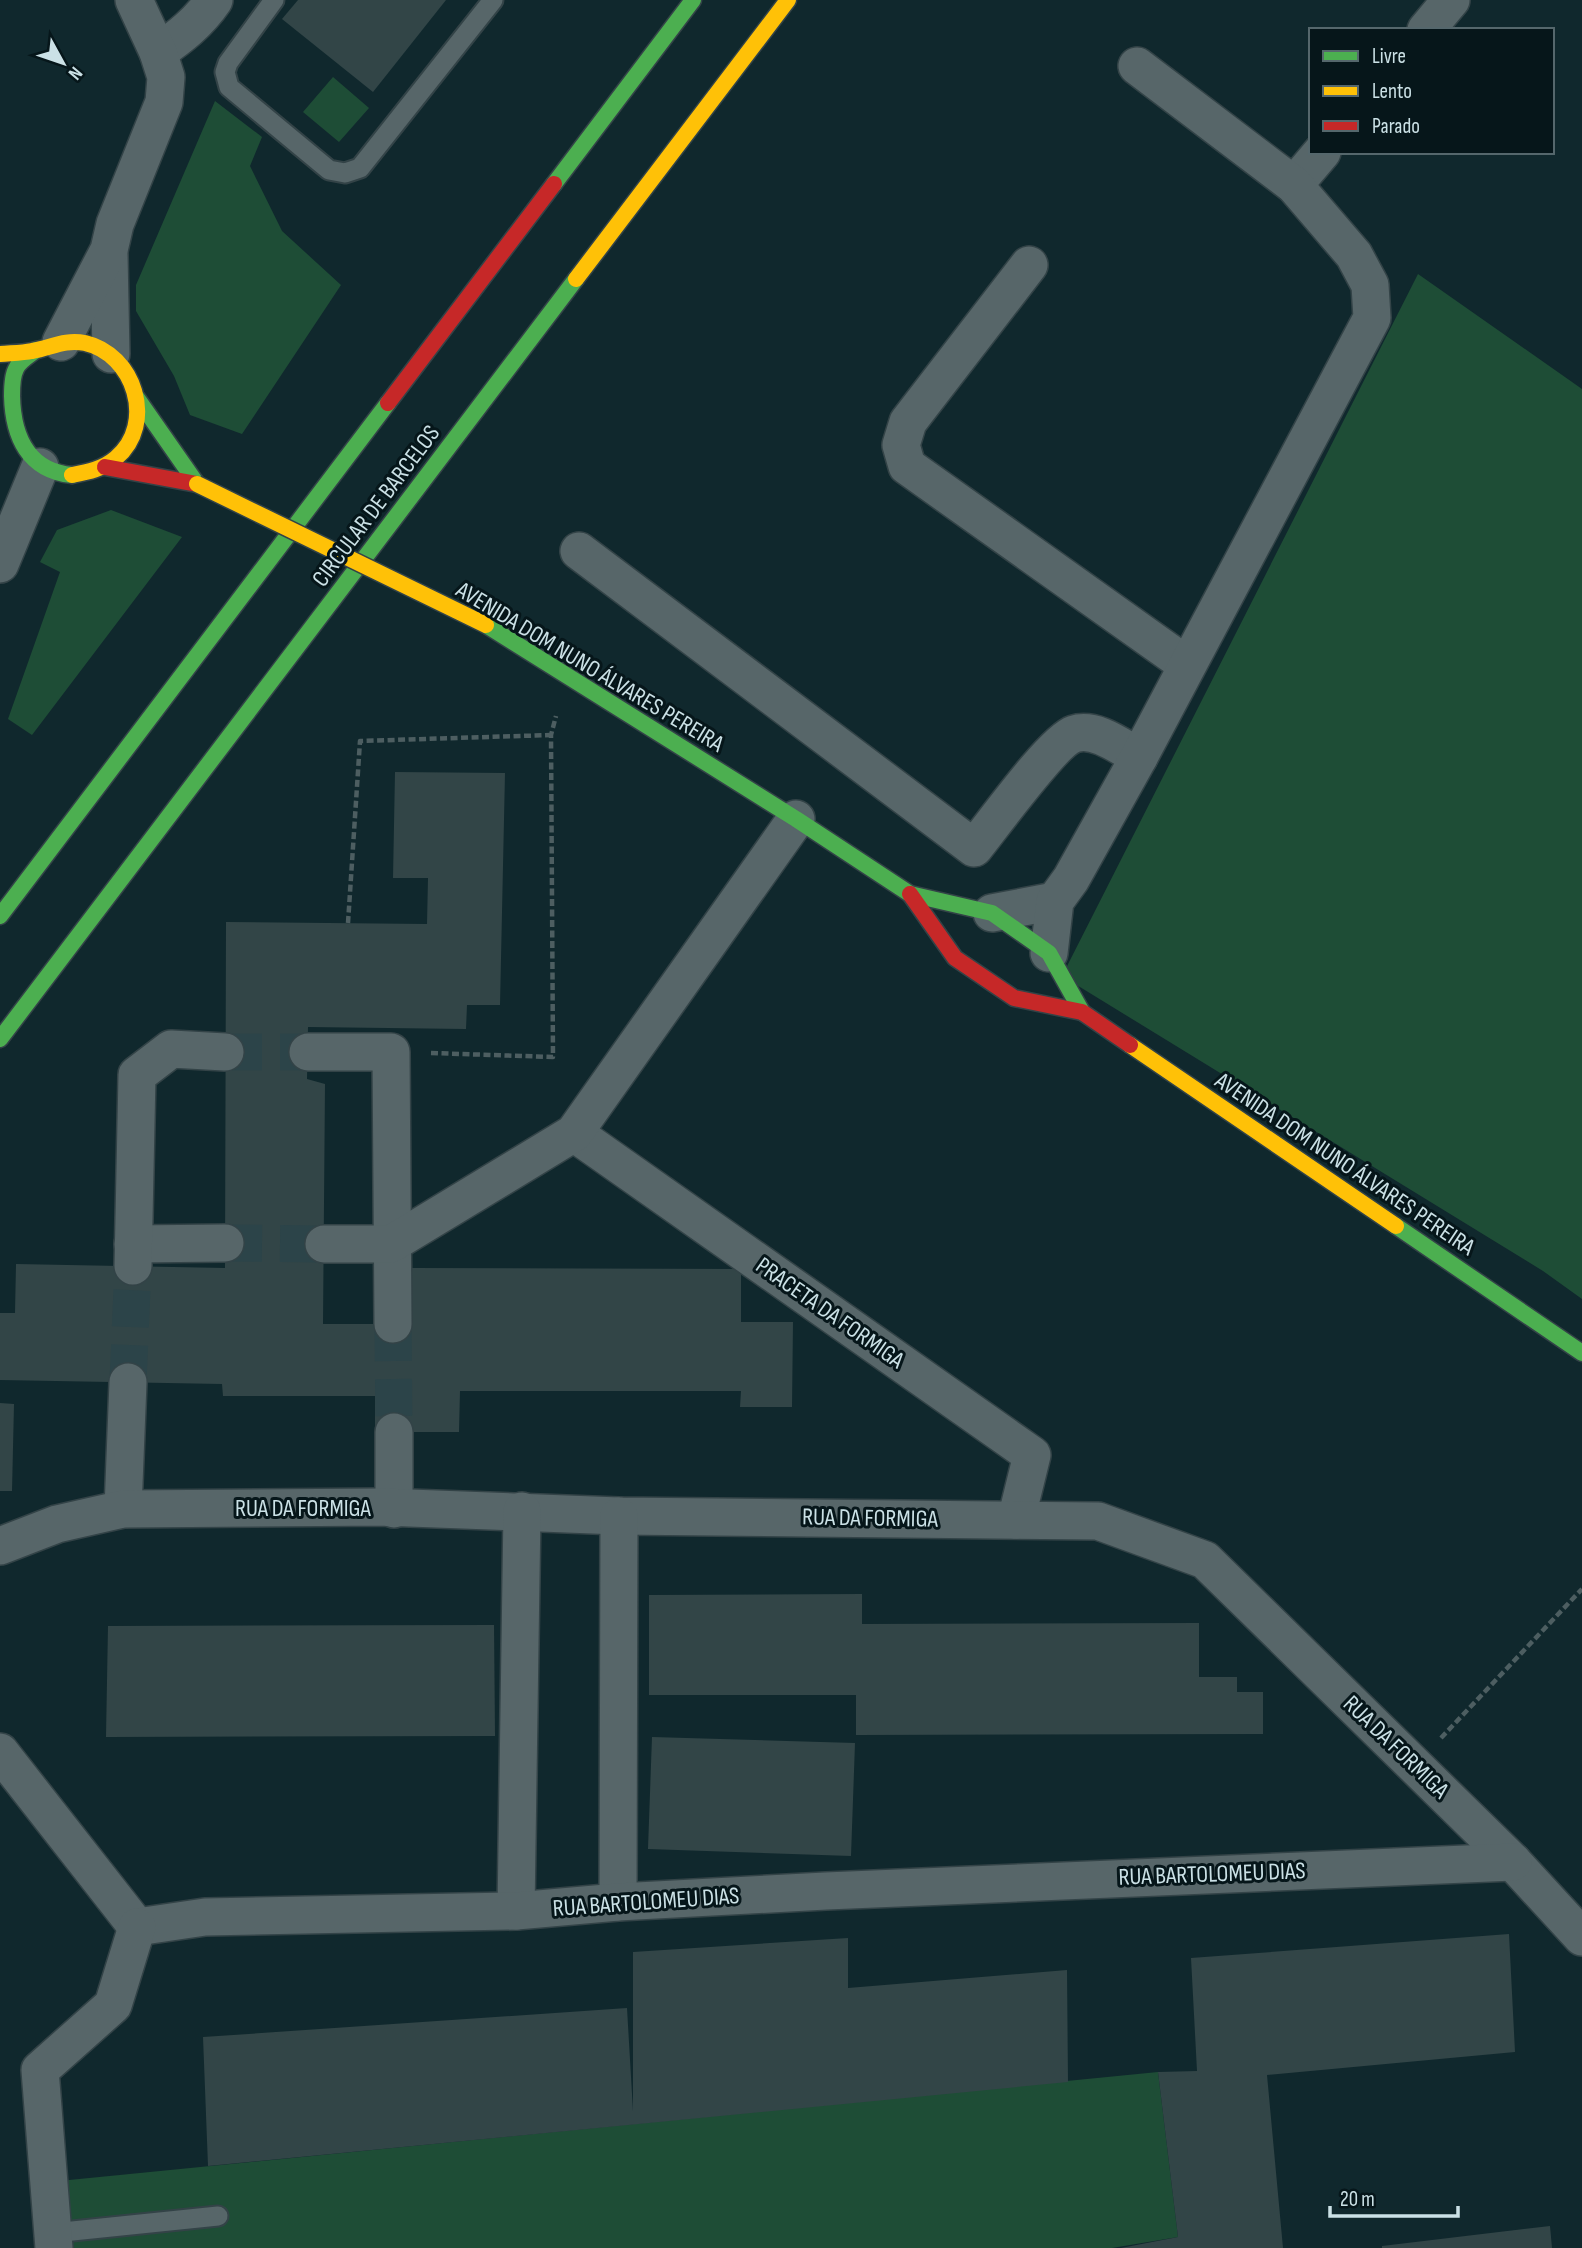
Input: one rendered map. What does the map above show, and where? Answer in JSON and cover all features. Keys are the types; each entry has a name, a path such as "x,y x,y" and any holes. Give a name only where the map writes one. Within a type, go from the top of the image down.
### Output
{"main road":[{"path":"0,916 693,0"},
{"name":"CIRCULAR DE BARCELOS","path":"0,1039 788,0"},
{"path":"0,354 48,346 87,343 111,354 129,374 137,398 136,425 131,437 125,449 105,467 80,476 54,475 30,463 12,443 2,418 5,393 16,368 48,346"},
{"name":"AVENIDA DOM NUNO ÁLVARES PEREIRA","path":"137,398 197,484"},
{"name":"AVENIDA DOM NUNO ÁLVARES PEREIRA","path":"105,467 197,484 486,625 796,819 910,894 992,914 1049,953 1082,1012"},
{"name":"AVENIDA DOM NUNO ÁLVARES PEREIRA","path":"910,894 955,958 1014,998 1082,1012 1582,1353"}],"street":[{"path":"111,354 109,250 115,224 164,103 166,78 158,52 134,0"},
{"path":"158,52 180,37 204,15 214,0"},
{"path":"1428,28 1451,0"},
{"path":"1049,953 1055,901 1071,879 1139,757 1372,318 1370,285 1354,255 1294,184 1137,66"},
{"path":"1294,184 1320,154"},
{"path":"48,346 109,250"},
{"path":"1029,265 908,422 901,445 907,466 1187,665"},
{"path":"0,564 40,467"},
{"path":"579,551 974,848 1056,747 1075,733 1100,735 1139,757"},
{"path":"324,1244 391,1244 574,1133 796,819"},
{"path":"992,914 1055,901"},
{"path":"225,1052 172,1049 136,1075 133,1255 225,1242"},
{"path":"308,1052 391,1052 393,1324"},
{"name":"PRACETA DA FORMIGA","path":"574,1133 1032,1455 1016,1520"},
{"path":"122,1509 128,1382"},
{"path":"394,1432 394,1509"},
{"name":"RUA DA FORMIGA","path":"0,1546 57,1524 122,1509 394,1509 619,1516 1098,1521 1205,1560 1513,1862 1582,1937"},
{"path":"516,1911 522,1511"},
{"path":"618,1902 619,1516"},
{"path":"0,1752 137,1927 113,2005 40,2070 53,2240"},
{"name":"RUA BARTOLOMEU DIAS","path":"137,1927 205,1917 516,1911 618,1902 1513,1862"}],"lane":[{"path":"274,0 228,63 225,72 229,87 329,170 345,173 360,168 493,0"},
{"path":"53,2240 218,2216"}],"path":[{"path":"391,1052 553,1057 551,735 557,712"},
{"path":"348,923 360,741 551,735"},
{"path":"1415,1765 1582,1589"}],"green space":[{"path":"333,77 369,108 339,142 303,112"},
{"path":"215,101 262,137 250,166 282,231 341,285 242,434 190,415 174,376 136,311 136,285"},
{"path":"1418,274 1582,389 1582,1299 1543,1271 1062,976"},
{"path":"111,510 182,537 32,735 8,719 60,572 40,562 57,530"},
{"path":"1158,2072 1178,2237 1112,2248 55,2248 49,2182"}],"building":[{"path":"298,0 446,0 373,92 282,19"},
{"path":"395,772 505,773 500,1005 467,1005 466,1029 308,1027 307,1079 325,1084 323,1324 410,1324 411,1268 741,1269 741,1322 793,1322 792,1407 740,1407 741,1391 460,1391 459,1432 375,1432 375,1396 223,1396 222,1384 0,1380 0,1313 15,1313 16,1264 225,1268 226,922 427,924 428,878 393,878"},
{"path":"0,1403 14,1404 12,1491 0,1491"},
{"path":"862,1594 862,1624 1199,1623 1199,1677 1237,1677 1237,1692 1263,1692 1263,1734 856,1735 856,1695 649,1695 649,1595"},
{"path":"494,1625 495,1736 106,1737 108,1626"},
{"path":"652,1737 855,1743 851,1856 648,1849"},
{"path":"1509,1934 1515,2052 1267,2075 1283,2248 1121,2248 1178,2237 1158,2072 1197,2071 1191,1958"},
{"path":"848,1938 848,1988 1067,1970 1068,2082 208,2166 203,2037 627,2008 633,2111 633,1952"},
{"path":"1550,2226 1552,2248 1382,2248 1382,2246"}],"tunnel":[{"path":"225,1052 308,1052"},
{"path":"225,1243 324,1244"},
{"path":"128,1382 133,1266"},
{"path":"393,1324 394,1432"}],"traffic: fast":[{"path":"554,184 693,0"},
{"path":"0,1039 576,279"},
{"path":"36,350 20,363 12,382 16,425 20,438 34,459 44,467 72,475"},
{"path":"137,398 197,484"},
{"path":"0,916 388,403"},
{"path":"486,625 796,819 910,894 992,913 1049,953 1082,1012"},
{"path":"1396,1226 1582,1353"}],"traffic: slow":[{"path":"576,279 788,0"},
{"path":"0,354 28,352 64,343 85,343 102,350 116,361 127,375 137,409 135,427 128,443 116,458 106,465 72,475"},
{"path":"197,484 486,625"},
{"path":"1130,1045 1396,1226"}],"traffic: jam":[{"path":"388,403 554,184"},
{"path":"105,467 197,484"},
{"path":"910,894 955,958 1014,998 1082,1012 1130,1045"}]}
